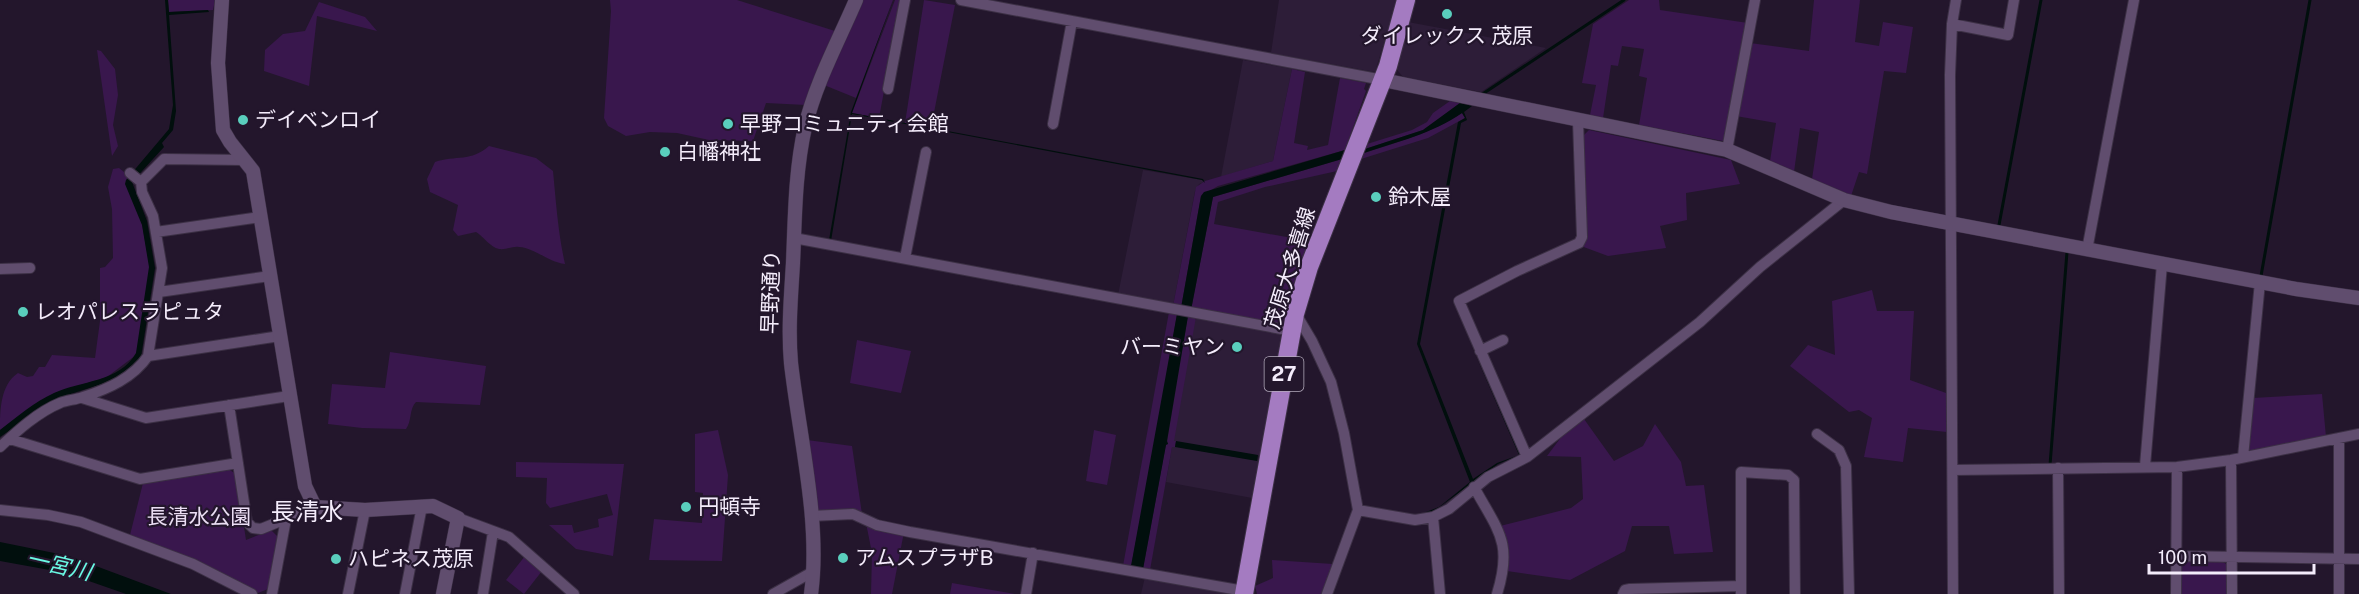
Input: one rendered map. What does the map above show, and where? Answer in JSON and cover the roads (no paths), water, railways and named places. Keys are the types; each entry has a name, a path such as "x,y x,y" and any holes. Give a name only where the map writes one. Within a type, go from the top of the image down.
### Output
{"main road":[{"name":"茂原大多喜線","path":"1244,593 1294,323 1309,267 1383,80 1406,0"}],"street":[{"path":"222,0 218,32 220,109 223,130 253,171 302,474 315,507"},
{"name":"早野通り","path":"811,594 814,571 811,516 791,361 789,324 795,194 806,125 825,67 856,0"},
{"path":"888,89 905,0"},
{"path":"961,0 1383,80 1727,150 1844,200 1891,212 2312,292 2359,298"},
{"path":"1727,150 1755,0"},
{"path":"1953,594 1950,75 1952,24 1956,0"},
{"path":"1952,24 2008,35 2014,0"},
{"path":"2087,250 2134,0"},
{"path":"1053,124 1072,21"},
{"path":"1527,457 1459,301 1579,243 1582,237 1578,121"},
{"path":"905,258 926,152"},
{"path":"0,447 18,428 60,403 82,398 111,387 129,376 140,368 148,356 162,268 156,232 136,178 164,159 244,160"},
{"path":"1358,510 1414,520 1433,517 1449,509 1474,487 1527,457 1700,322 1760,267 1844,200"},
{"path":"156,232 260,217"},
{"path":"794,238 1193,313 1294,323 1312,341 1331,382 1344,434 1358,510 1327,594"},
{"path":"2145,466 2162,264"},
{"path":"0,269 30,268"},
{"path":"159,292 270,276"},
{"path":"2243,457 2260,282"},
{"path":"148,356 280,336"},
{"path":"1480,351 1503,340"},
{"path":"82,398 146,418 289,396"},
{"path":"229,405 248,522 253,528 261,529 315,507 365,510 434,506 458,518 509,537 574,594"},
{"path":"1816,434 1839,450 1846,466 1848,594"},
{"path":"1953,470 2177,466 2231,460 2359,434"},
{"path":"2339,438 2339,594"},
{"path":"10,439 140,479 238,463"},
{"path":"2231,460 2232,594"},
{"path":"2176,594 2177,466"},
{"path":"2058,468 2059,594"},
{"path":"1623,594 1625,590 1630,589 1741,590 1741,472 1788,475 1794,480 1795,594"},
{"path":"1474,487 1504,544 1503,573 1497,594"},
{"path":"405,594 422,506"},
{"path":"0,510 81,522 193,564 252,594"},
{"path":"348,594 365,510"},
{"path":"811,516 853,514 876,525 1146,573 1244,593"},
{"path":"1433,517 1440,594"},
{"path":"443,594 458,518"},
{"path":"272,594 286,519"},
{"path":"483,594 494,532"},
{"path":"1026,594 1034,553"},
{"path":"2176,556 2359,559"},
{"path":"773,594 814,571"}],"water":[{"path":"165,0 168,0 169,12 208,10 209,12 169,15 176,111 173,130 162,143 164,147 132,182 147,221 155,268 141,357 121,375 108,382 58,398 0,437 0,430 40,401 64,389 120,370 136,353 149,267 142,225 125,184 169,129 173,105"},
{"path":"893,0 852,113 1203,179 1205,183 1202,180 852,114 831,241 829,240 851,112"},
{"path":"1460,103 1472,106 1464,112 1467,120 1461,123 1420,344 1473,479 1497,463 1519,455 1474,351 1520,455 1498,464 1434,511 1421,514 1439,507 1470,482 1417,344 1458,122 1465,118 1462,113 1439,127 1364,153 1365,149 1423,130"},
{"path":"1345,150 1342,159 1213,197 1191,310 1181,308 1201,196 1204,192"},
{"path":"1177,314 1188,316 1168,444 1143,569 1131,566"},
{"path":"1176,441 1258,455 1257,461 1175,447"},
{"name":"一宮川","path":"0,542 69,556 171,594 126,594 66,573 0,561"}],"waterway":[{"path":"1481,95 1624,0"},
{"path":"1999,225 2041,0"},
{"path":"2261,276 2310,0"},
{"path":"2050,465 2067,252"}],"place":[{"name":"ダイレックス 茂原","path":"1447,14"},
{"name":"デイベンロイ","path":"243,120"},
{"name":"早野コミュニティ会館","path":"728,124"},
{"name":"白幡神社","path":"665,152"},
{"name":"鈴木屋","path":"1376,197"},
{"name":"レオパレスラピュタ","path":"23,312"},
{"name":"バーミヤン","path":"1237,347"},
{"name":"円頓寺","path":"686,507"},
{"name":"アムスプラザB","path":"843,558"},
{"name":"ハピネス茂原","path":"336,559"}],"district":[{"name":"長清水","path":"307,512"}],"park label":[{"name":"長清水公園","path":"199,517"}]}
